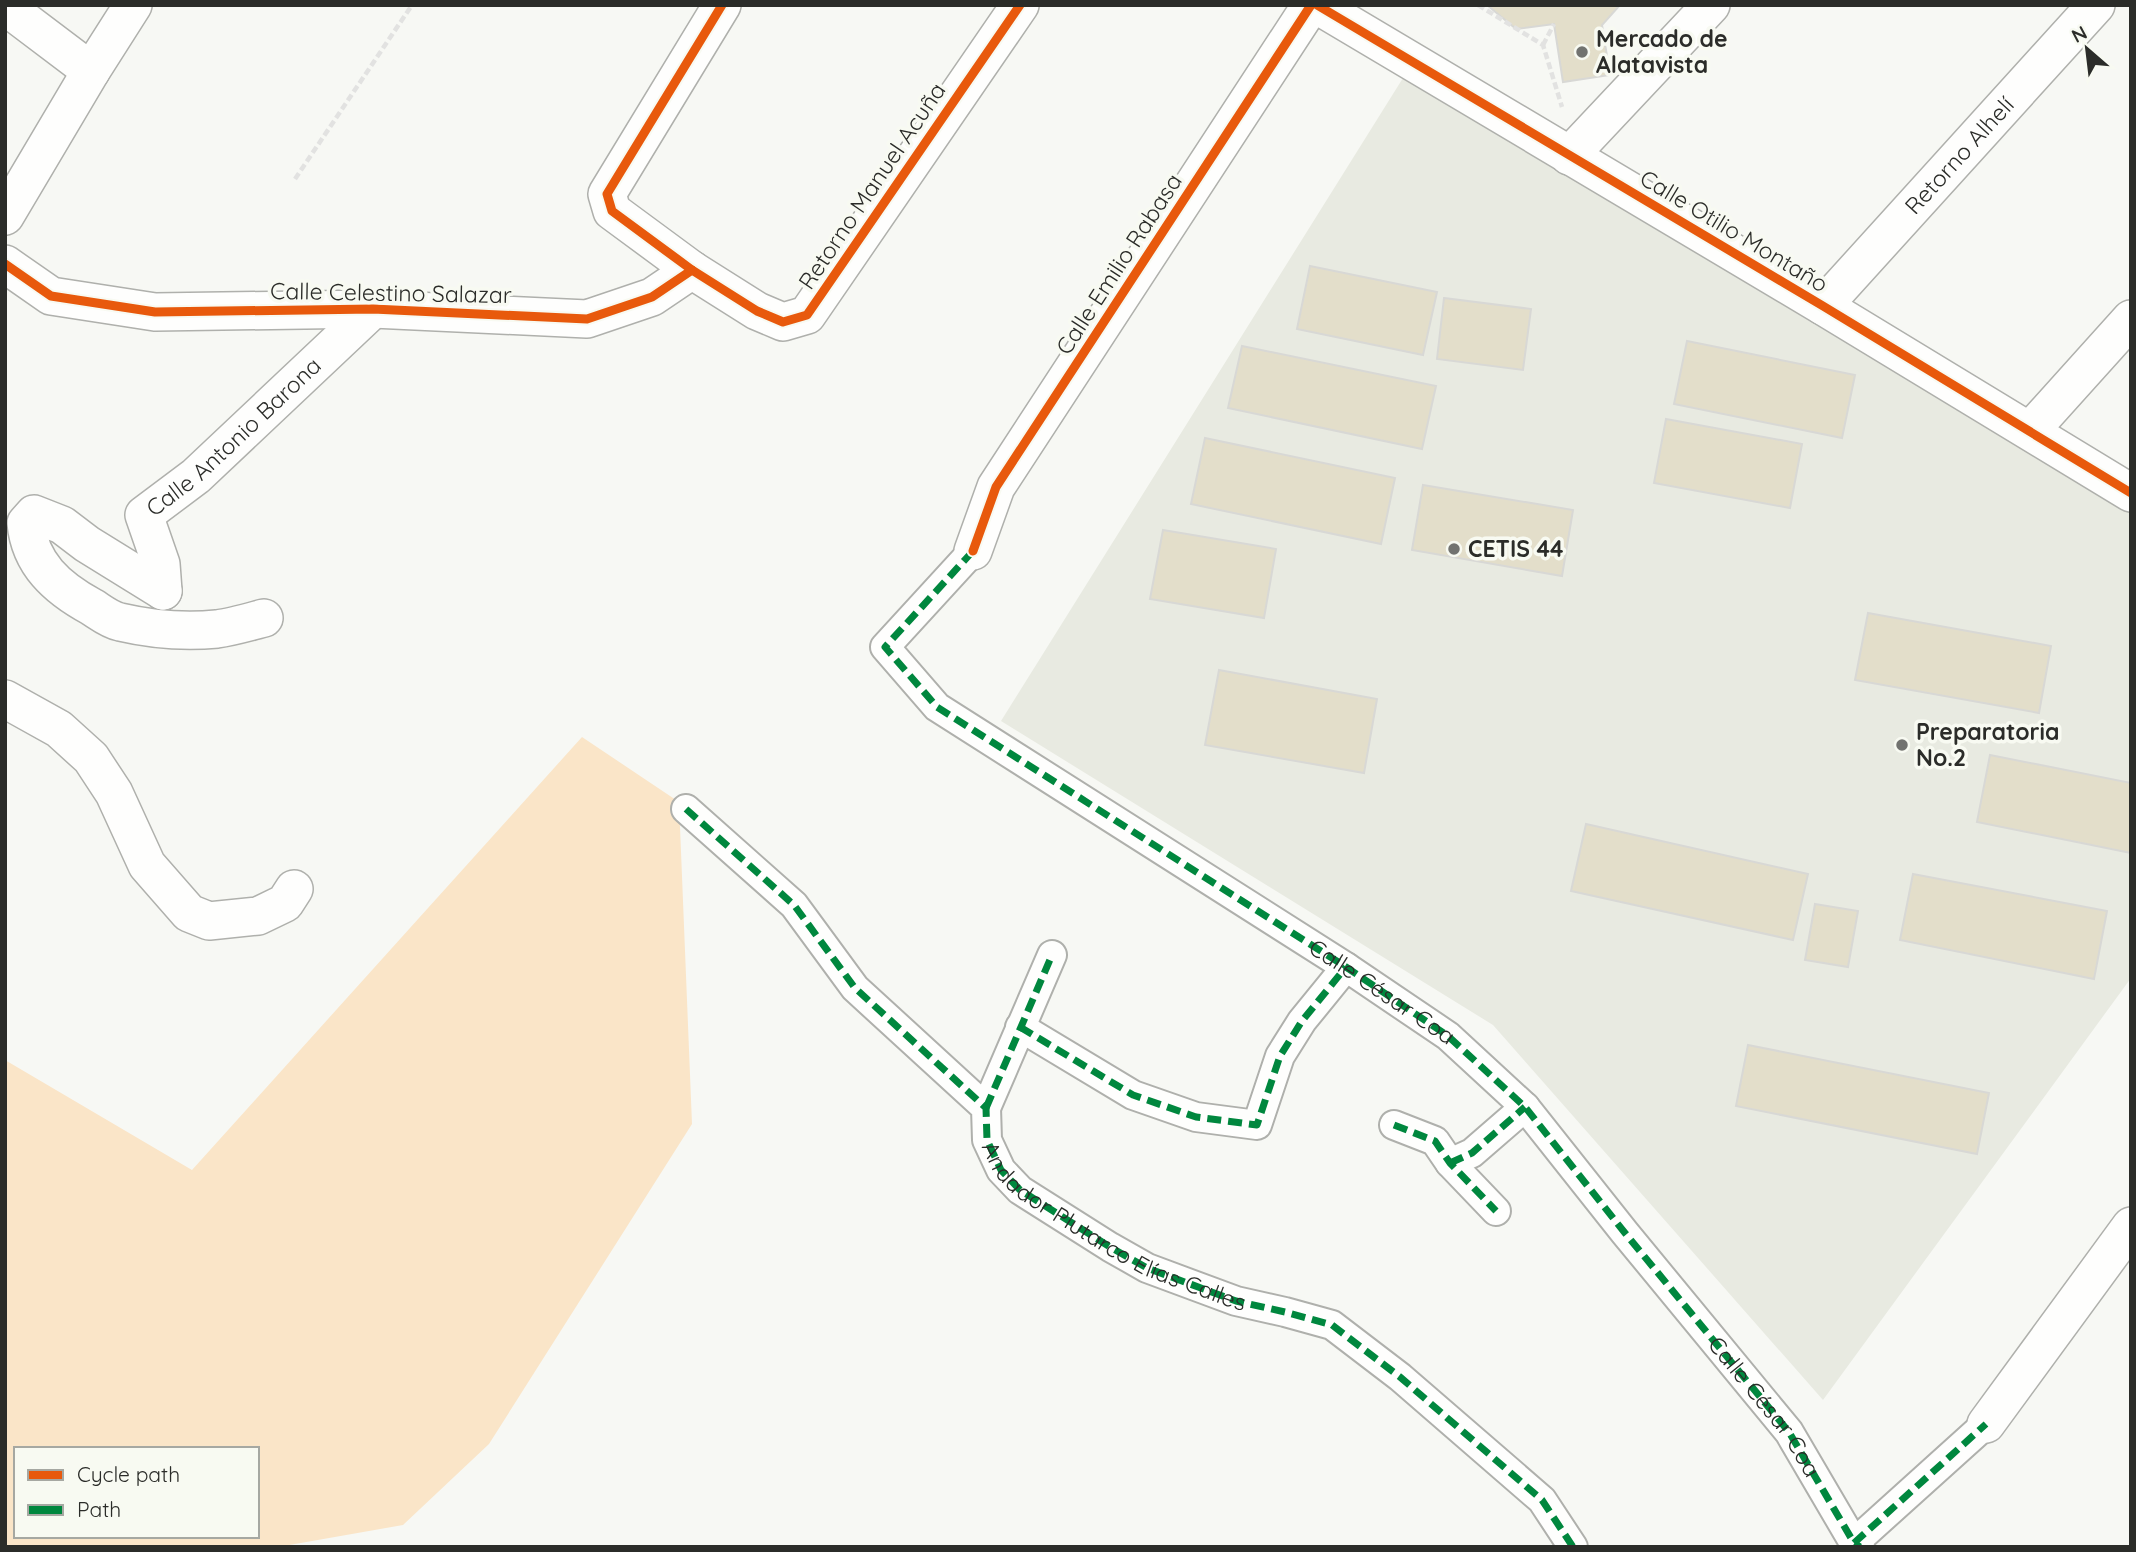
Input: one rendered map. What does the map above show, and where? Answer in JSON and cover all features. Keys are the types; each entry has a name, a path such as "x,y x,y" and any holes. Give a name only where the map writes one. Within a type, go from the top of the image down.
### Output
{"street":[{"path":"5,216 133,5"},
{"name":"Retorno Manuel Acuña","path":"722,5 607,194 612,211 692,270 757,311 783,322 807,315 1020,5"},
{"name":"Calle Emilio Rabasa","path":"973,551 996,487 1311,5"},
{"name":"Calle Otilio Montaño","path":"1317,5 2131,493"},
{"path":"1559,150 1711,5"},
{"name":"Retorno Alhelí","path":"1823,306 2096,5"},
{"path":"5,6 91,71"},
{"name":"Calle Celestino Salazar","path":"5,264 51,296 155,312 373,309 587,319 652,297 692,270"},
{"name":"Calle Antonio Barona","path":"264,618 218,629 180,629 117,622 54,583 37,563 27,539 26,523 34,514 62,525 87,544 163,591 161,564 144,514 196,475 373,309"},
{"path":"2030,431 2131,319"},
{"name":"Calle César Coa","path":"973,551 885,647 937,707 1346,967 1448,1036 1525,1107 1789,1432 1857,1545"},
{"path":"5,699 59,729 92,758 114,793 147,865 189,913 209,921 258,916 285,903 294,889"},
{"name":"Andador Plutarco Elías Calles","path":"686,809 794,905 855,988 986,1108 987,1140 1000,1170 1020,1190 1147,1268 1236,1301 1285,1311 1332,1325 1400,1377 1542,1500 1573,1547"},
{"path":"986,1108 1052,955"},
{"path":"1020,1027 1133,1095 1196,1117 1256,1125 1280,1056 1303,1021 1346,967"},
{"path":"1450,1163 1472,1153 1525,1107"},
{"path":"1394,1125 1435,1141 1450,1163 1496,1211"},
{"path":"1857,1545 1986,1424 2131,1226"}],"path":[{"path":"295,179 412,5"},
{"path":"1478,5 1544,45"},
{"path":"1554,24 1544,45 1563,109 1559,150"}],"shaded area":[{"path":"1403,78 1909,377 2131,512 2131,978 1823,1400 1493,1025 1001,721"},
{"path":"582,737 679,802 692,1124 489,1444 403,1525 278,1547 5,1547 5,1060 192,1170"}],"building":[{"name":"Mercado de Alatavista","path":"1487,5 1620,5 1602,25 1610,75 1563,82 1554,24 1516,29"},
{"path":"1310,266 1437,292 1423,355 1297,329"},
{"path":"1444,298 1531,309 1523,370 1437,359"},
{"path":"1687,341 1855,375 1842,438 1674,404"},
{"path":"1242,346 1436,386 1422,449 1228,408"},
{"path":"1666,419 1802,444 1790,508 1654,483"},
{"path":"1205,438 1395,478 1381,544 1191,504"},
{"path":"1423,485 1573,510 1562,576 1412,550"},
{"path":"1163,530 1276,549 1264,618 1150,599"},
{"path":"1868,613 2051,646 2039,713 1855,680"},
{"path":"1219,670 1377,699 1364,773 1205,745"},
{"path":"1990,755 2131,783 2131,853 1977,822"},
{"path":"1586,824 1808,874 1793,940 1571,891"},
{"path":"1913,874 2107,911 2094,979 1900,940"},
{"path":"1815,904 1858,911 1848,967 1805,960"},
{"path":"1748,1045 1989,1093 1977,1154 1736,1106"}],"marked path":[{"path":"973,551 885,647 937,707 1346,967 1448,1036 1525,1107 1789,1432 1854,1543 1860,1547"},
{"path":"686,809 794,905 855,988 986,1108 987,1140 1001,1170 1020,1190 1147,1268 1236,1301 1332,1325 1400,1377 1542,1500 1573,1547"},
{"path":"986,1108 1052,955"},
{"path":"1020,1027 1133,1095 1196,1117 1257,1125 1280,1056 1302,1021 1346,967"},
{"path":"1450,1163 1472,1153 1525,1107"},
{"path":"1394,1125 1435,1141 1450,1163 1496,1211"},
{"path":"1854,1543 1986,1424"}],"cycle path":[{"path":"722,5 607,194 612,211 692,270 757,311 783,322 807,315 1020,5"},
{"path":"973,551 996,487 1311,5"},
{"path":"1317,5 2131,493"},
{"path":"5,264 51,296 155,312 373,309 587,319 652,297 692,270"}],"place":[{"name":"Mercado de Alatavista","path":"1582,52"},
{"name":"CETIS 44","path":"1454,549"},
{"name":"Preparatoria No.2","path":"1902,745"}]}
